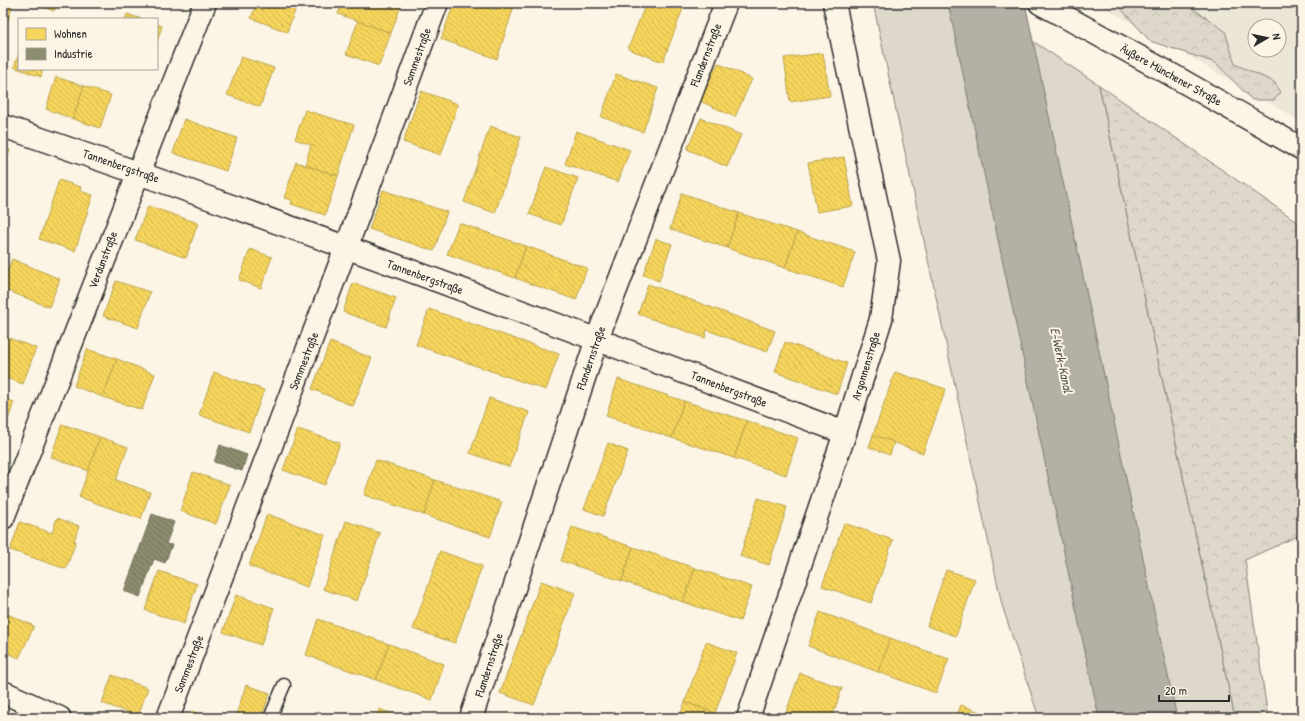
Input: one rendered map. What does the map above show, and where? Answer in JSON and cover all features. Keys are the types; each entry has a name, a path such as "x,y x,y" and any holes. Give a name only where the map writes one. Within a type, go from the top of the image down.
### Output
{"street":[{"name":"Verdunstraße","path":"3,518 137,172 205,3"},
{"name":"Sommestraße","path":"168,718 346,248 436,3"},
{"name":"Flandernstraße","path":"472,718 597,339 726,3"},
{"name":"Argonnenstraße","path":"748,718 845,433 881,319 889,261 834,3"},
{"name":"Äußere Münchener Straße","path":"1040,3 1172,75 1302,149"},
{"name":"Tannenbergstraße","path":"3,126 137,172 597,339 845,433"},
{"path":"3,692 60,718"}],"lane":[{"path":"270,718 284,685"}],"shaded area":[{"path":"1097,3 1302,3 1302,122"}],"green space":[{"path":"873,3 975,3 1099,85 1235,718 1039,718 1002,605"},
{"path":"1116,3 1185,3 1225,31 1235,64 1274,82 1281,92 1274,100 1252,100 1216,63 1150,41"},
{"path":"1099,85 1302,225 1302,534 1245,560 1268,718 1235,718"}],"water":[{"name":"E-Werk-Kanal","path":"948,3 1025,3 1177,718 1099,718"}],"building: Wohnen":[{"path":"3,3 13,3 7,23 3,21"},
{"path":"33,3 56,3 54,11"},
{"path":"257,3 298,3 287,32 251,18"},
{"path":"342,3 402,3 391,33 338,14"},
{"path":"454,3 477,3 496,10 498,3 515,3 497,59 441,39"},
{"path":"646,3 685,3 663,62 628,49"},
{"path":"770,3 795,3 771,7"},
{"path":"127,14 139,18 125,18"},
{"path":"358,21 391,33 379,66 346,54"},
{"path":"158,24 162,26 158,39"},
{"path":"823,53 830,96 790,102 784,58"},
{"path":"18,56 18,69 14,67"},
{"path":"241,57 274,68 260,107 227,95"},
{"path":"718,63 752,79 735,117 700,101"},
{"path":"22,70 43,70 41,77"},
{"path":"616,74 658,88 643,132 601,117"},
{"path":"56,77 84,86 73,119 46,109"},
{"path":"84,86 111,95 100,128 73,119"},
{"path":"421,91 458,104 441,155 403,142"},
{"path":"305,110 354,125 338,176 305,165 311,145 295,139"},
{"path":"701,118 741,135 727,167 687,149"},
{"path":"184,119 237,138 226,171 173,153"},
{"path":"490,126 521,137 495,213 464,202"},
{"path":"576,131 630,150 618,182 565,164"},
{"path":"3,148 10,150 3,170"},
{"path":"844,157 853,206 817,212 808,163"},
{"path":"296,162 338,176 325,215 291,204 292,200 284,198"},
{"path":"546,167 578,178 561,225 529,214"},
{"path":"59,180 81,187 80,191 93,195 75,251 39,239"},
{"path":"383,190 447,212 434,251 369,229"},
{"path":"682,193 739,213 727,248 670,229"},
{"path":"148,206 198,223 186,258 135,240"},
{"path":"739,213 797,232 785,268 727,248"},
{"path":"459,223 526,246 515,278 447,254"},
{"path":"797,232 855,252 843,287 785,268"},
{"path":"656,239 672,244 659,281 643,275"},
{"path":"526,246 587,268 576,300 515,278"},
{"path":"250,249 272,257 261,288 239,280"},
{"path":"12,259 60,279 49,307 3,289 3,281"},
{"path":"116,281 150,292 138,328 103,316"},
{"path":"353,283 396,298 386,327 343,312"},
{"path":"648,284 775,331 767,352 707,330 705,338 638,314"},
{"path":"429,309 559,354 546,390 416,345"},
{"path":"3,336 36,348 23,384 3,377"},
{"path":"330,342 372,358 353,406 312,389"},
{"path":"785,342 847,363 837,394 775,372"},
{"path":"87,349 117,359 103,397 74,386"},
{"path":"117,359 155,374 142,410 103,397"},
{"path":"214,372 264,390 249,432 199,415"},
{"path":"895,372 946,389 923,453 873,435"},
{"path":"618,379 684,401 672,438 606,416"},
{"path":"3,398 14,402 3,435"},
{"path":"489,398 529,412 509,467 470,453"},
{"path":"684,401 747,421 734,458 672,438"},
{"path":"747,421 798,438 786,475 734,458"},
{"path":"62,424 100,437 89,471 51,457"},
{"path":"298,429 340,443 325,485 283,470"},
{"path":"873,435 894,442 890,455 869,447"},
{"path":"100,437 128,447 116,480 150,492 141,519 79,497"},
{"path":"608,443 628,451 603,516 584,509"},
{"path":"376,460 435,480 424,515 364,495"},
{"path":"193,472 230,485 216,524 180,511"},
{"path":"435,480 502,502 490,537 424,515"},
{"path":"758,498 787,507 769,565 740,556"},
{"path":"267,514 325,535 307,587 249,566"},
{"path":"57,518 79,526 74,541 76,541 66,569 10,550 20,522 52,533"},
{"path":"346,521 380,533 357,601 323,589"},
{"path":"844,523 893,540 871,603 822,586"},
{"path":"572,527 633,547 622,581 561,561"},
{"path":"633,547 695,568 683,602 622,581"},
{"path":"440,551 482,566 455,643 413,629"},
{"path":"695,568 752,587 740,621 683,602"},
{"path":"946,570 975,579 956,636 927,626"},
{"path":"159,571 197,584 184,624 145,610"},
{"path":"541,581 575,593 534,705 500,693"},
{"path":"236,595 274,608 261,645 223,632"},
{"path":"3,612 34,626 19,658 3,651"},
{"path":"820,612 890,638 878,672 808,646"},
{"path":"318,619 389,644 376,680 306,655"},
{"path":"890,638 949,659 936,693 878,672"},
{"path":"706,642 737,653 715,713 685,702"},
{"path":"389,644 444,664 432,700 376,680"},
{"path":"800,673 842,688 832,718 784,718"},
{"path":"112,675 148,688 138,716 102,703"},
{"path":"246,685 270,693 261,718 235,718"},
{"path":"685,702 715,713 714,718 679,718"},
{"path":"961,705 991,716 990,718 956,718"},
{"path":"379,709 405,718 376,718"},
{"path":"192,711 210,718 189,718"}],"building: Industrie":[{"path":"220,445 247,455 242,471 214,462"},
{"path":"152,514 174,522 166,544 172,545 165,563 154,559 140,597 124,591"}]}
